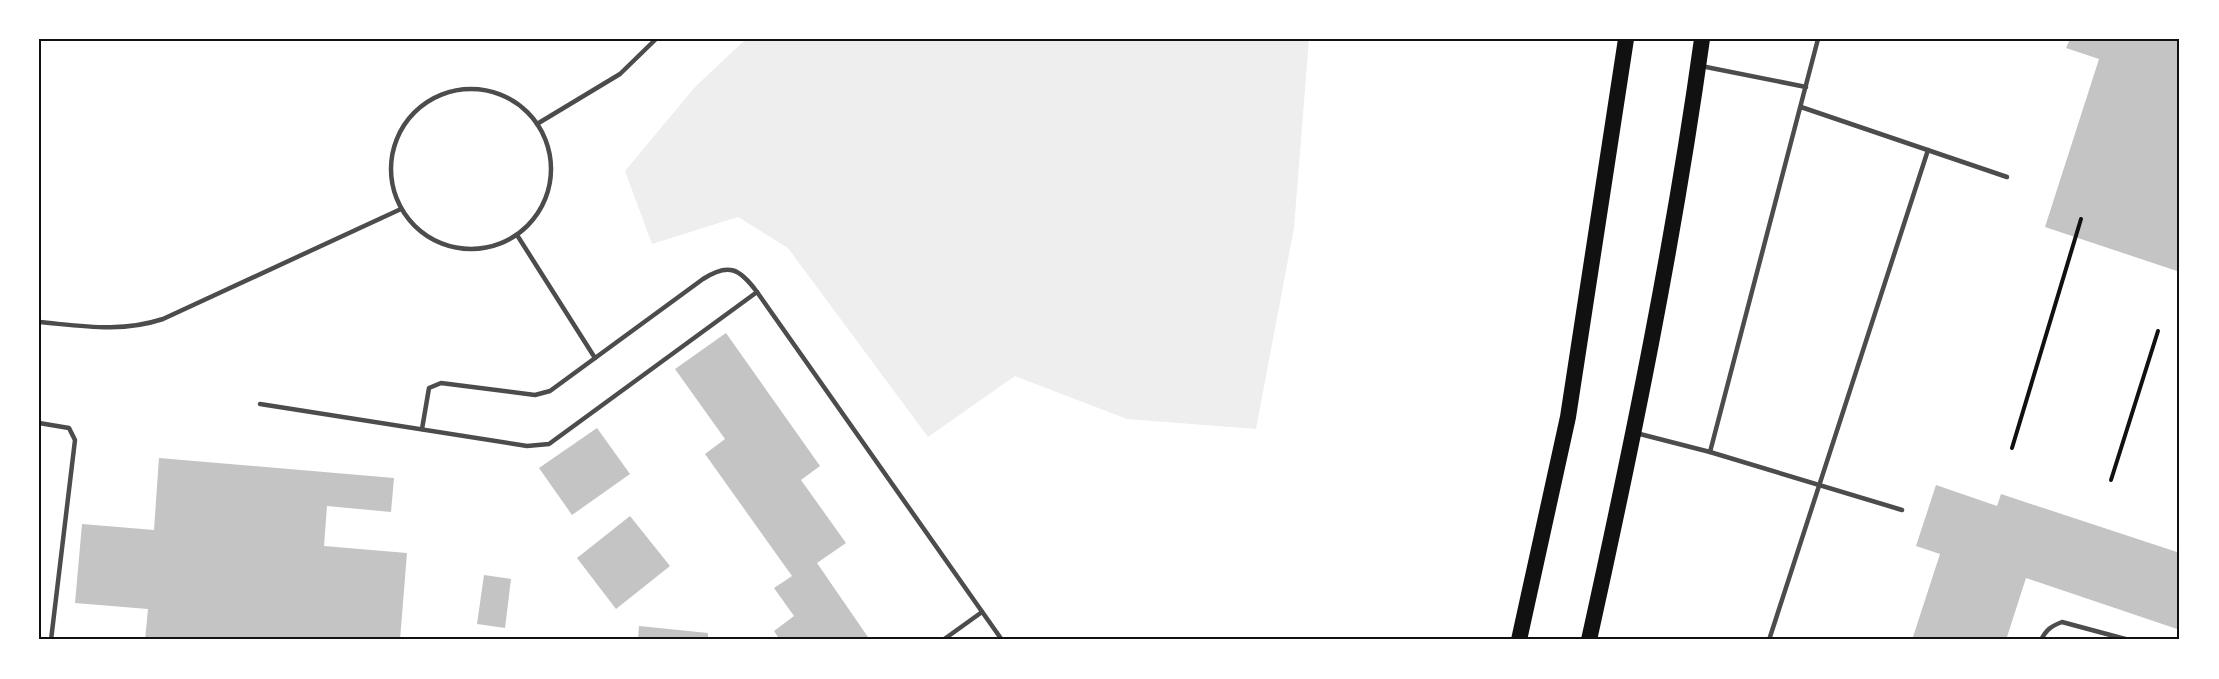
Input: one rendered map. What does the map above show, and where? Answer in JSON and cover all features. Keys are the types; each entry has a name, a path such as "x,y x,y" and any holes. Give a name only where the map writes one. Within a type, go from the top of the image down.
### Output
{"highway":[{"path":"1519,640 1568,417 1626,39"},
{"path":"1589,640 1633,432 1667,255 1702,39"}],"lane":[{"path":"537,124 620,74 656,39"},
{"path":"1710,452 1818,39"},
{"path":"1698,66 1806,87"},
{"path":"461,89 492,91 520,106 537,124 549,152 549,184 542,207 533,220 517,235 493,246 458,249 425,235 412,224 401,209 394,193 391,158 404,124 429,100 461,89"},
{"path":"1801,107 2007,177"},
{"path":"1769,640 1928,150"},
{"path":"39,322 113,329 144,325 163,319 401,209"},
{"path":"517,235 596,357"},
{"path":"422,429 429,388 441,383 535,395 550,391 711,274 726,269 740,272 757,292 1002,640"},
{"path":"260,404 527,446 549,444 757,292"},
{"path":"39,423 65,426 72,431 75,440 51,640"},
{"path":"1633,432 1710,452 1902,510"},
{"path":"943,640 982,612"},
{"path":"2041,640 2053,625 2062,622 2129,640"}],"path":[{"path":"2012,448 2081,219"},
{"path":"2111,480 2158,331"}],"shaded area":[{"path":"746,39 1309,39 1294,228 1256,429 1127,419 1015,376 928,437 788,248 738,217 652,244 625,171 695,87"}],"building":[{"path":"2070,39 2180,39 2180,272 2045,227 2099,59 2066,48"},
{"path":"726,333 820,466 801,480 846,543 817,563 870,640 780,640 774,631 794,616 774,588 792,576 705,454 725,439 675,369"},
{"path":"597,428 630,474 572,515 539,468"},
{"path":"159,458 394,478 391,512 327,506 324,546 407,553 400,640 145,640 148,609 75,603 82,524 154,530"},
{"path":"1936,485 1997,506 2001,494 2180,553 2180,630 2026,578 2006,640 1912,640 1940,554 1916,546"},
{"path":"630,516 670,566 616,609 577,558"},
{"path":"484,575 511,579 505,628 477,624"},
{"path":"639,626 708,633 708,640 638,640"}]}
